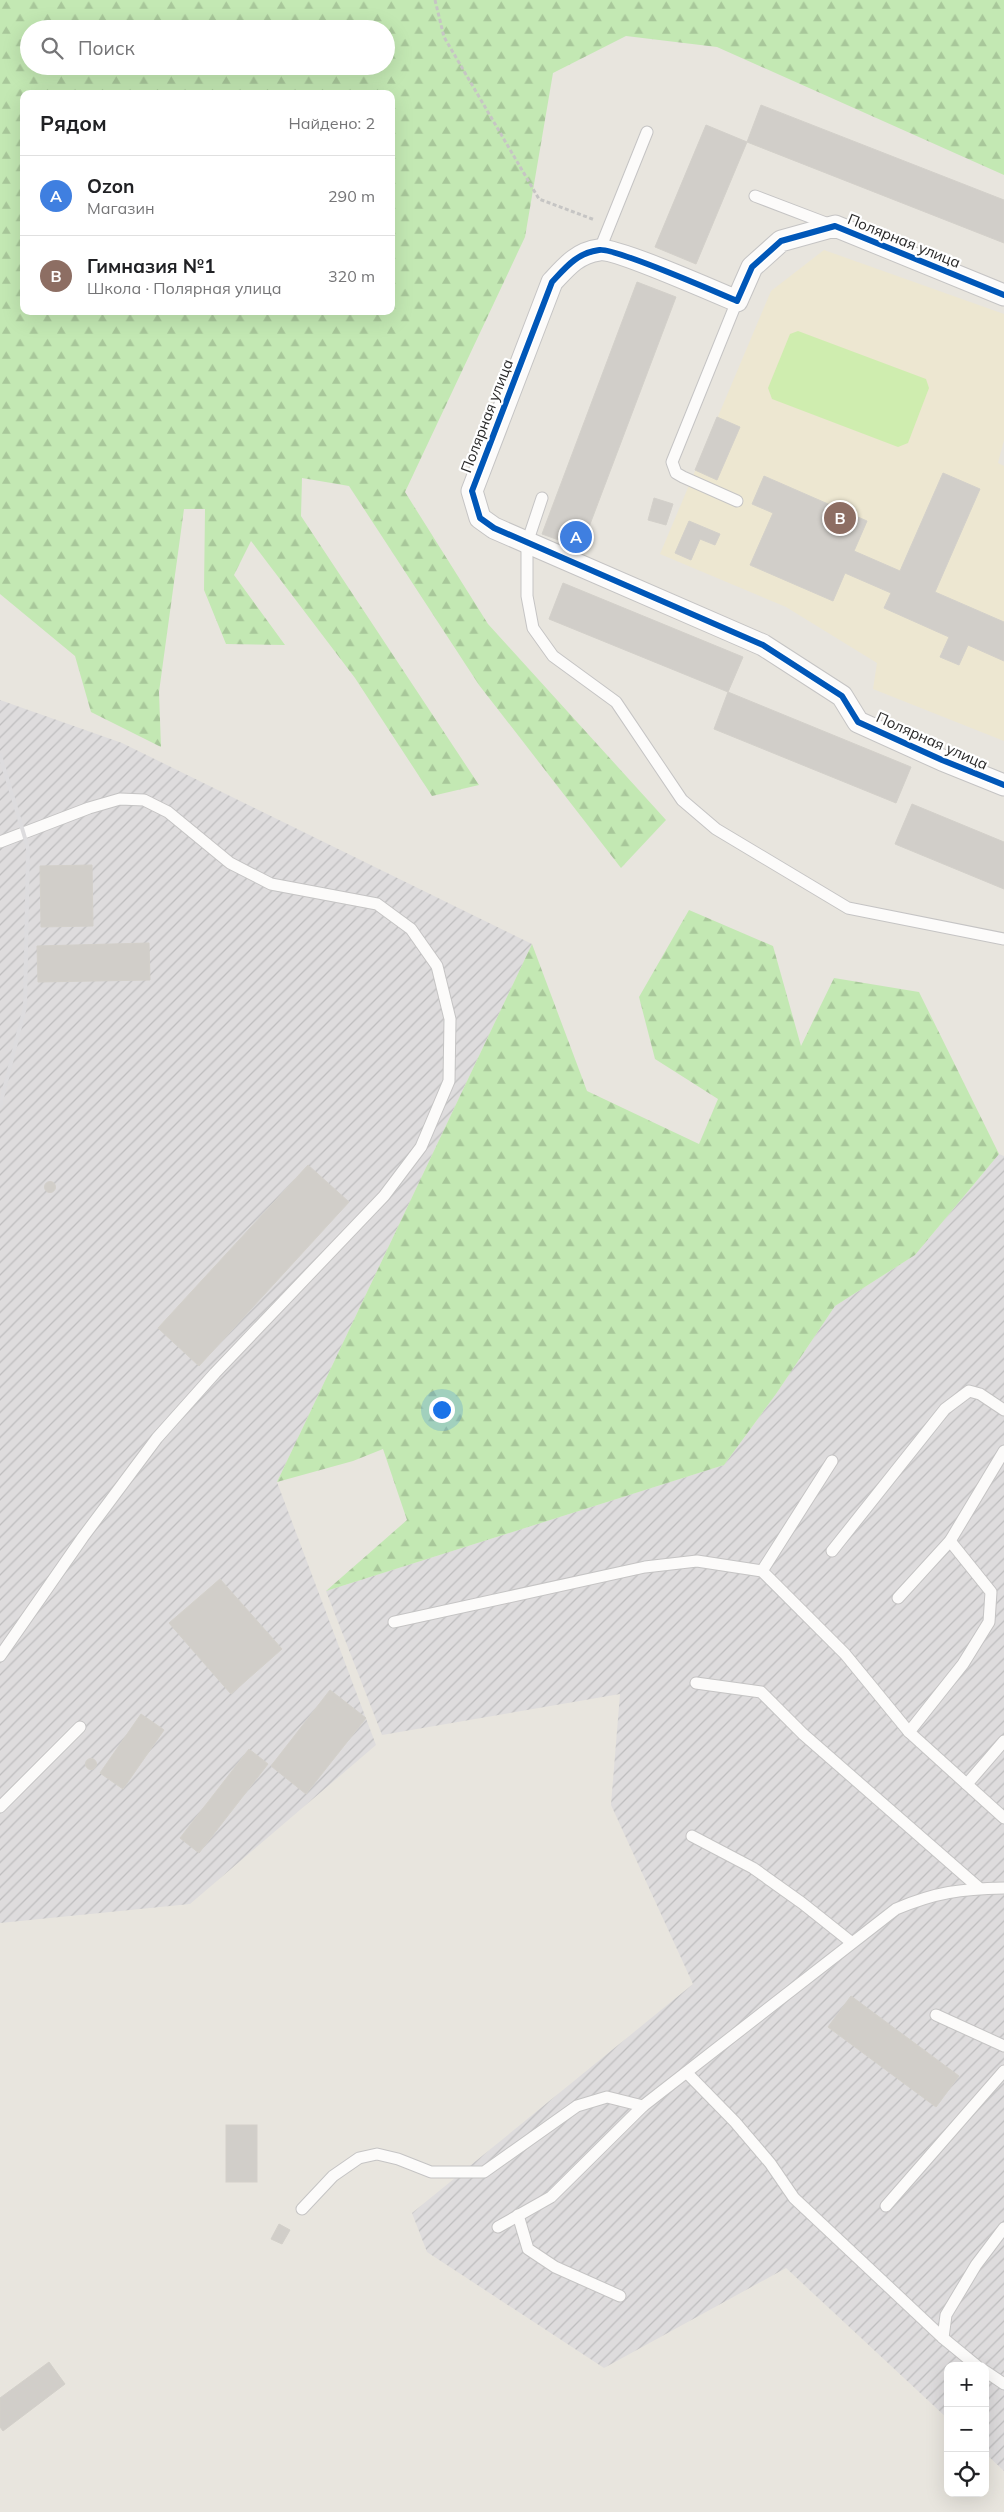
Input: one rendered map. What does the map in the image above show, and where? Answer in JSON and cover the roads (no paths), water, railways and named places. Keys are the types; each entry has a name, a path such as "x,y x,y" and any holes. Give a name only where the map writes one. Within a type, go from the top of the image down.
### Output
{"street":[{"name":"Полярная улица","path":"736,300 752,268 781,241 835,226 1004,295"},
{"name":"Полярная улица","path":"600,249 573,259 552,282 472,491 480,518 494,528 527,543 763,645 842,696 858,722 942,760 1004,785"},
{"path":"600,249 630,258 736,300"}],"lane":[{"path":"600,249 648,132"},
{"path":"755,196 835,226"},
{"path":"736,300 672,462 676,473 736,501"},
{"path":"542,498 527,543 527,596 532,628 552,656 616,702 682,800 716,829 848,908 1004,938"},
{"path":"0,842 89,808 120,799 144,800 168,812 230,864 271,884 377,904 411,929 437,966 450,1019 450,1080 422,1147 384,1196 215,1373 157,1438 83,1537 0,1656"},
{"path":"832,1550 945,1409 958,1397 969,1391 980,1394 1004,1410"},
{"path":"898,1598 950,1541 1004,1451"},
{"path":"762,1572 832,1461"},
{"path":"909,1732 963,1664 989,1622 991,1592 950,1541"},
{"path":"394,1622 646,1567 697,1561 762,1572 844,1654 909,1732 1004,1818"},
{"path":"696,1683 761,1692 803,1734 979,1888"},
{"path":"0,1807 80,1727"},
{"path":"967,1784 1004,1741"},
{"path":"692,1836 753,1868 802,1903 851,1942"},
{"path":"498,2227 551,2197 643,2106 851,1942 896,1909 926,1896 965,1888 1004,1888"},
{"path":"936,2015 1004,2046"},
{"path":"886,2206 1004,2071"},
{"path":"687,2073 735,2122 770,2163 794,2198 943,2338 972,2362"},
{"path":"302,2209 333,2176 359,2158 377,2154 398,2159 431,2172 484,2172 577,2106 607,2097 643,2106"},
{"path":"518,2216 528,2249 555,2267 620,2296"},
{"path":"943,2338 946,2315 976,2264 1004,2228"},
{"path":"989,2374 1004,2384"}],"railway":[{"path":"0,755 28,848 25,1007 0,1106"}],"place":[{"name":"Гимназия №1","path":"840,518"},
{"name":"Ozon","path":"576,537"}]}
